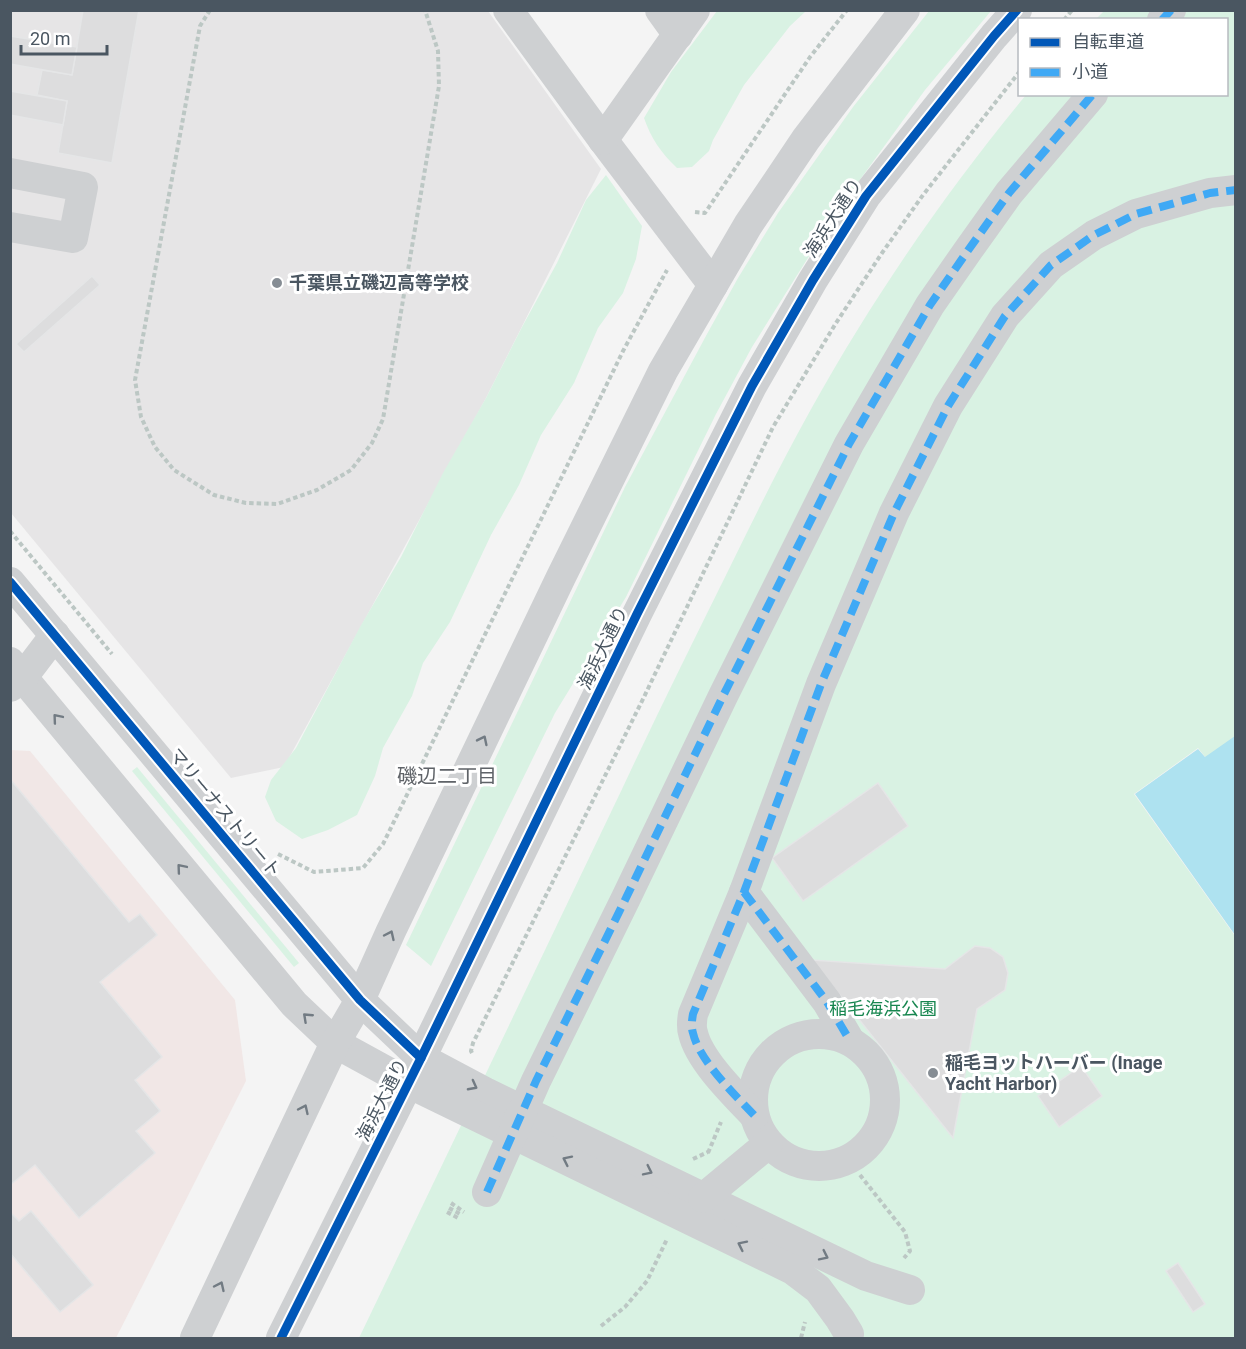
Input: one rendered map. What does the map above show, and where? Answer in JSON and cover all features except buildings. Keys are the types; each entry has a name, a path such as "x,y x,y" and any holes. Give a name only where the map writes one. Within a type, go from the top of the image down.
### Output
{"street":[{"path":"508,10 603,141 714,285"},
{"path":"660,10 678,35"},
{"path":"603,141 694,10"},
{"path":"195,1338 335,1043 360,1000 391,931 663,371 748,225 806,139 905,10"},
{"name":"海浜大通り","path":"281,1338 415,1071 632,625 752,387 813,280 866,196 986,45 1017,10"},
{"path":"487,1192 517,1122 724,694 849,444 930,305 1009,193 1091,96"},
{"path":"10,173 83,187 73,238 10,227"},
{"path":"754,1114 734,1094 701,1053 692,1031 693,1014 744,892 821,684 894,513 948,406 1005,316 1050,265 1094,235 1136,214 1210,193 1236,190"},
{"name":"マリーナストリート","path":"10,582 360,1000 415,1071"},
{"path":"55,635 14,669 294,1004 335,1043 415,1071 517,1122 691,1201 866,1276 910,1290"},
{"path":"744,892 827,1002 850,1041"},
{"path":"815,1034 833,1035 850,1041 876,1066 882,1082 885,1100 883,1118 876,1134 864,1149 850,1159 833,1165 815,1167 797,1163 782,1156 768,1144 759,1130 754,1114 752,1098 761,1067 771,1054 784,1044 799,1037 815,1034"},
{"path":"691,1201 768,1144"},
{"path":"691,1201 818,1289 849,1334"}],"path":[{"path":"210,10 200,26 135,380 141,417 155,447 174,470 214,495 246,503 277,504 317,490 351,470 372,443 383,419 439,87 438,51 424,10"},
{"path":"688,212 705,213 810,57 847,10"},
{"path":"473,1043 639,708 773,427 836,323 882,253 923,195 1018,73"},
{"path":"277,853 314,872 363,868 383,844 622,351 668,267"},
{"path":"10,531 117,660"},
{"path":"598,1329 625,1307 647,1281 691,1201 708,1152"},
{"path":"860,1175 905,1232 910,1251 902,1260"},
{"path":"462,1215 449,1208 462,1215"}],"shaded area":[{"name":"千葉県立磯辺高等学校","path":"10,11 488,11 601,169 486,398 284,767 231,778 11,513"},
{"path":"11,750 30,751 235,1000 246,1081 116,1338 11,1338"}],"green space":[{"path":"717,11 806,11 790,26 744,85 709,151 692,167 677,168 657,145 644,118 671,72"},
{"path":"929,11 991,11 925,90 838,210 752,347 716,414 626,597 555,713 431,966 406,945 625,487 738,278 778,213 853,107"},
{"name":"稲毛海浜公園","path":"1104,11 1235,11 1235,737 1206,758 1198,748 1134,794 1235,936 1235,1338 359,1338 649,732 768,490 834,369 884,288 938,209 1025,96 1228,96 1228,18 1097,18"},
{"path":"606,175 642,226 636,259 623,293 598,328 574,383 541,435 519,485 491,535 450,622 423,663 412,696 383,748 375,776 357,815 328,830 302,839 276,821 265,797 271,780 296,748 360,627 401,557 443,473 486,398 557,263 586,200"},
{"path":"137,767 299,963 294,967 132,771"}],"water":[{"path":"1235,736 1235,935 1135,794 1198,749 1205,757"}],"marked path":[{"path":"1164,18 1171,10"},
{"path":"487,1192 536,1081 724,694 849,444 930,305 1009,193 1091,96"},
{"path":"754,1115 718,1076 702,1054 692,1031 693,1014 744,892 821,684 894,513 948,406 1005,316 1051,265 1094,235 1136,214 1210,193 1236,190"},
{"path":"744,892 827,1002 850,1041"}],"cycle path":[{"path":"281,1338 421,1058 637,614 752,386 813,280 866,196 1017,10"},
{"path":"10,582 360,1000 421,1058"}],"place":[{"name":"千葉県立磯辺高等学校","path":"277,283"},
{"name":"稲毛ヨットハーバー (Inage Yacht Harbor)","path":"933,1073"}],"district":[{"name":"磯辺二丁目","path":"447,776"}]}
